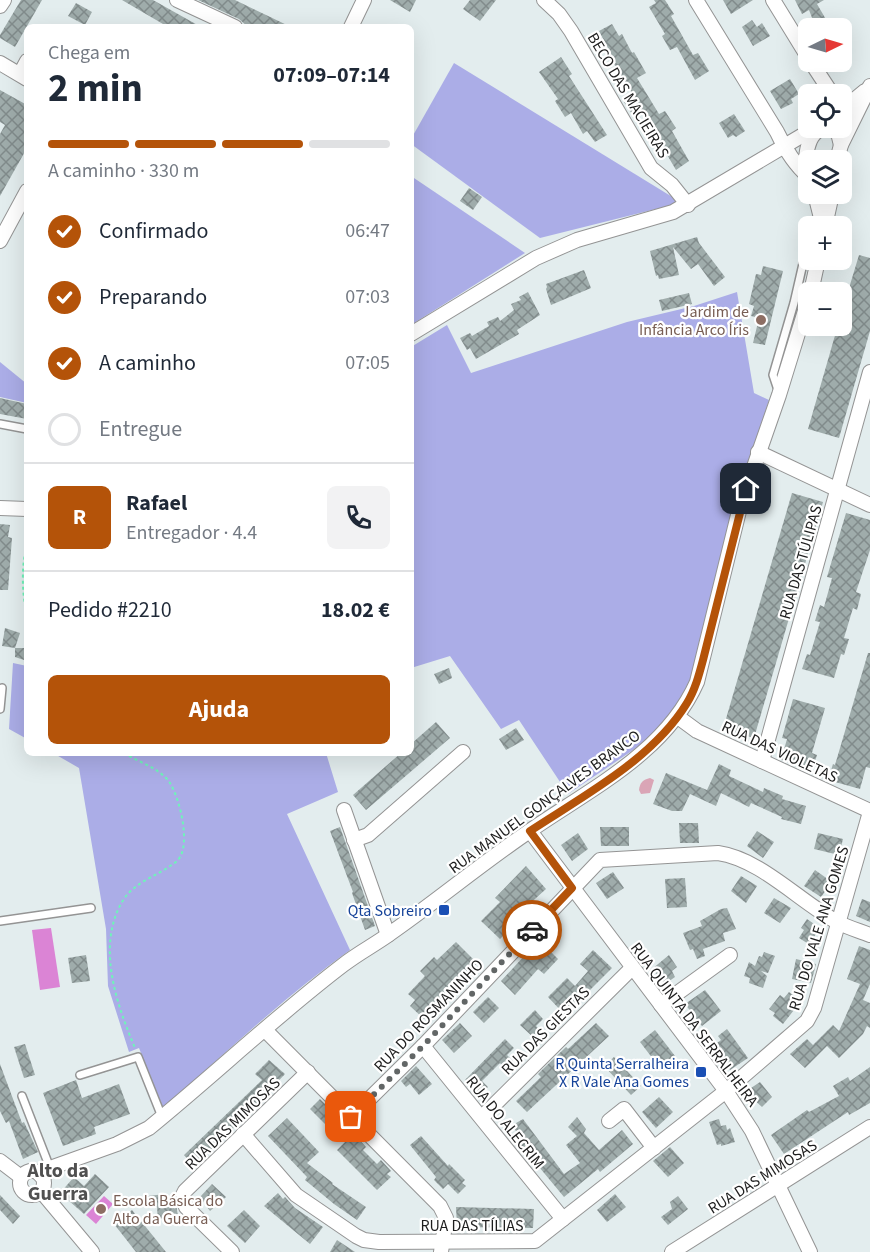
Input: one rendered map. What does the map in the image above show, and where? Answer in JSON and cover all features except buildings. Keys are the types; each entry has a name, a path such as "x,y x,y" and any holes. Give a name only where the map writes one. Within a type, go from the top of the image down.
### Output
{"street":[{"path":"0,6 4,0"},
{"path":"177,0 229,24"},
{"path":"352,24 364,0"},
{"name":"BECO DAS MACIEIRAS","path":"544,0 559,14 571,31 651,168 672,185 688,205"},
{"path":"696,0 798,167"},
{"path":"773,0 798,41"},
{"path":"0,63 23,77"},
{"path":"852,101 869,87"},
{"path":"840,150 869,87"},
{"path":"414,332 512,271 556,248 597,233 664,215 688,205 798,138"},
{"path":"839,138 841,145"},
{"path":"0,241 24,197"},
{"name":"RUA MANUEL GONÇALVES BRANCO","path":"45,1171 135,1136 162,1117 344,964 388,935 530,831 630,763 659,738 678,717 697,682 740,507 798,333"},
{"name":"RUA DAS TÚLIPAS","path":"762,760 870,372"},
{"path":"758,452 870,505"},
{"path":"0,508 24,509"},
{"name":"RUA DAS VIOLETAS","path":"678,717 697,730 870,812"},
{"path":"354,840 368,835 463,752"},
{"path":"344,810 388,935"},
{"name":"RUA DO VALE ANA GOMES","path":"726,1091 802,1027 811,1016 870,812"},
{"name":"RUA QUINTA DA SERRALHEIRA","path":"530,831 726,1091 752,1131 810,1252"},
{"name":"RUA DO ROSMANINHO","path":"351,1117 423,1046 600,860 729,854 749,864 839,923 870,935"},
{"path":"661,1005 730,955"},
{"name":"RUA DAS GIESTAS","path":"482,1117 632,968"},
{"path":"265,1030 440,1206 446,1218 442,1247"},
{"name":"RUA DO ALECRIM","path":"423,1046 563,1219"},
{"name":"RUA DAS MIMOSAS","path":"232,1252 186,1207 183,1195 308,1072"},
{"name":"RUA DAS TÍLIAS","path":"243,1134 296,1195 364,1240 442,1247 535,1241 726,1091"},
{"path":"609,1120 624,1108 654,1148"},
{"name":"RUA DAS MIMOSAS","path":"672,1252 870,1127"},
{"path":"0,1161 21,1178"},
{"path":"30,1171 45,1171 41,1191 32,1195 27,1194 21,1187 21,1178 30,1171"},
{"path":"41,1191 92,1252"}],"lane":[{"path":"779,394 772,375 802,270"},
{"path":"0,424 24,428"},
{"path":"0,709 2,687"},
{"path":"0,921 91,908"},
{"path":"80,1075 138,1057 162,1117"},
{"path":"22,1096 45,1171"}],"path":[{"path":"24,553 24,598"},
{"path":"130,756 157,771 170,783 182,816 184,836 184,850 178,861 136,886 122,901 114,922 110,950 113,983 119,1010 138,1057"}],"shaded area":[{"path":"454,63 674,198 676,204 540,238 414,146 414,134"},
{"path":"414,178 525,253 414,323"},
{"path":"737,292 754,393 769,400 737,498 715,578 694,672 676,707 648,740 568,794 519,720 501,729 450,656 414,667 414,345 447,325 471,373 627,322 694,306"},
{"path":"0,362 24,382 24,402 0,397"},
{"path":"13,663 24,665 24,737 9,729"},
{"path":"58,756 327,756 338,792 287,814 350,950 277,1007 163,1109 139,1048 129,1052 108,986 106,929 79,768"},
{"path":"650,778 654,780 650,793 641,794 639,790 641,783"},
{"path":"51,928 60,987 40,990 32,930"},
{"path":"104,1196 113,1204 96,1224 86,1215"}],"way so far":[{"path":"351,1117 423,1046 532,930"}],"place":[{"name":"Jardim de Infância Arco Íris","path":"761,320"},
{"name":"Qta Sobreiro","path":"444,910"},
{"name":"R Quinta Serralheira X R Vale Ana Gomes","path":"701,1072"},
{"name":"Escola Básica do Alto da Guerra","path":"101,1209"}],"district":[{"name":"Alto da Guerra","path":"58,1182"}],"route":[{"path":"532,930 572,888 530,831 630,763 659,738 688,702 703,660 746,489"}]}
